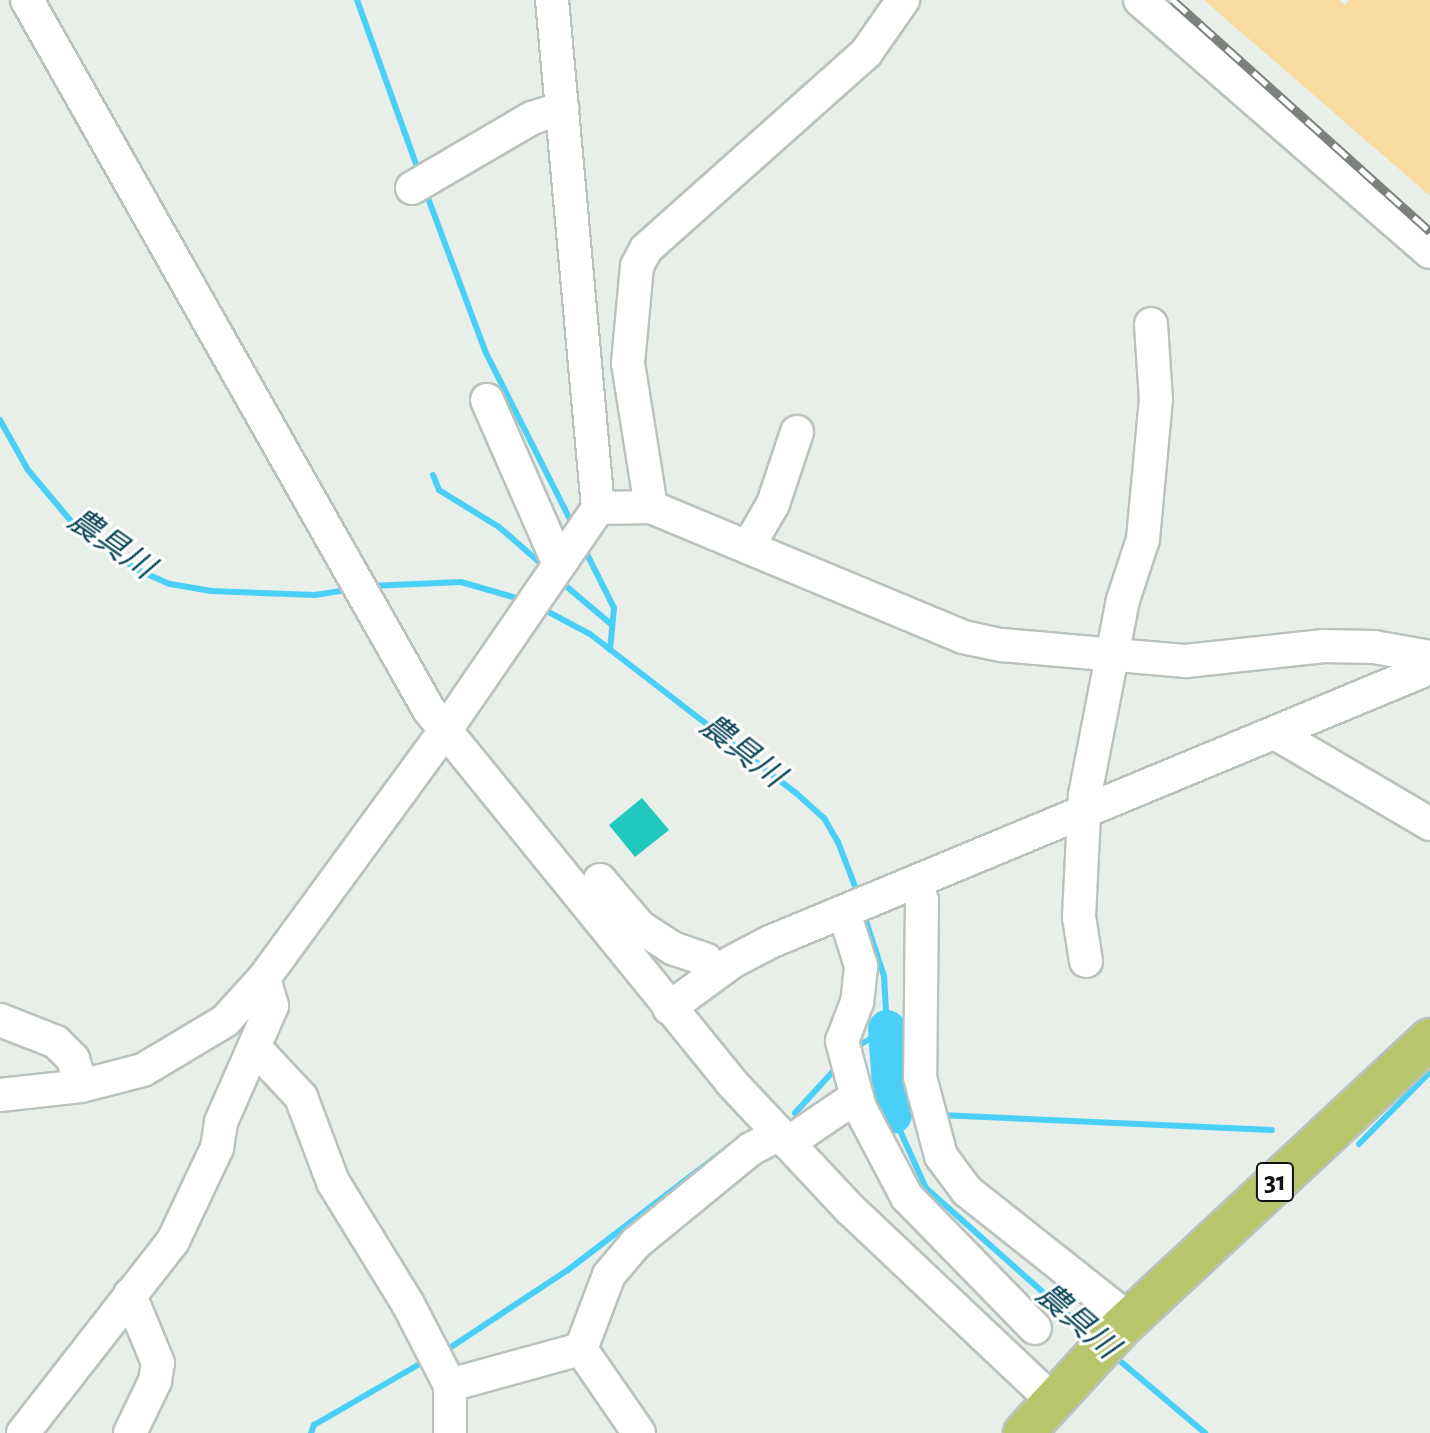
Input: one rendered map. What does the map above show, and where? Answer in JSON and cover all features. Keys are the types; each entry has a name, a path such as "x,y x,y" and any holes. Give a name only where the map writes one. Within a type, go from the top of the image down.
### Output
{"main road":[{"name":"31","path":"1024,1433 1125,1324 1430,1039"}],"street":[{"path":"27,0 369,609 445,731 669,1008 784,1138 849,1208 1052,1400"},
{"path":"0,1095 81,1086 143,1070 204,1038 264,978 445,731 598,508 552,0"},
{"path":"651,507 628,363 637,266 646,249 882,37 903,0"},
{"path":"1140,0 1430,252"},
{"path":"419,184 532,118 562,108"},
{"path":"1086,961 1079,917 1086,811 1123,600 1143,539 1153,462 1151,324"},
{"path":"487,400 560,565"},
{"path":"748,547 773,504 797,432"},
{"path":"598,508 651,507 963,637 1041,651 1186,661 1324,646 1374,647 1430,657"},
{"path":"669,1008 718,972 770,942 1430,668"},
{"path":"1275,733 1430,824"},
{"path":"600,880 640,927 672,948 706,960 718,972"},
{"path":"910,884 922,900 920,1077 941,1156 967,1191 1125,1324"},
{"path":"849,910 861,966 857,1002 842,1041 853,1085 907,1197 1035,1328"},
{"path":"23,1433 173,1241 217,1148 228,1104 256,1049 272,1006 264,978"},
{"path":"0,1020 56,1042 73,1059 81,1086"},
{"path":"256,1049 301,1097 333,1182 408,1304 450,1385 450,1433"},
{"path":"581,1349 609,1275 636,1243 751,1149 784,1138 853,1085"},
{"path":"130,1295 158,1363 155,1381 130,1433"},
{"path":"450,1385 581,1349"},
{"path":"581,1349 639,1433"}],"shaded area":[{"path":"1204,0 1339,0 1345,5 1349,0 1430,0 1430,196"}],"building":[{"path":"642,798 669,830 635,857 609,825"}],"waterway":[{"path":"357,0 419,172"},
{"path":"425,190 486,353 570,519"},
{"name":"農具川","path":"0,420 28,470 76,527 138,570 170,584 211,591 315,595 351,589"},
{"path":"433,475 439,490 499,527 546,568"},
{"path":"587,554 614,608 610,650"},
{"path":"560,581 612,625"},
{"name":"農具川","path":"370,586 461,582 523,600"},
{"name":"農具川","path":"541,608 590,634 824,818 838,842 858,894"},
{"name":"農具川","path":"856,1047 887,1029 884,976 863,912"},
{"name":"農具川","path":"887,1029 893,1115"},
{"path":"795,1113 837,1067"},
{"path":"1359,1144 1430,1072"},
{"name":"農具川","path":"911,1113 893,1115 926,1188 1093,1337"},
{"path":"941,1115 1272,1130"},
{"path":"445,1351 568,1270 737,1141"},
{"name":"農具川","path":"1113,1355 1205,1433"},
{"path":"311,1433 314,1425 425,1361"}],"railway":[{"path":"1173,0 1430,231"}]}
